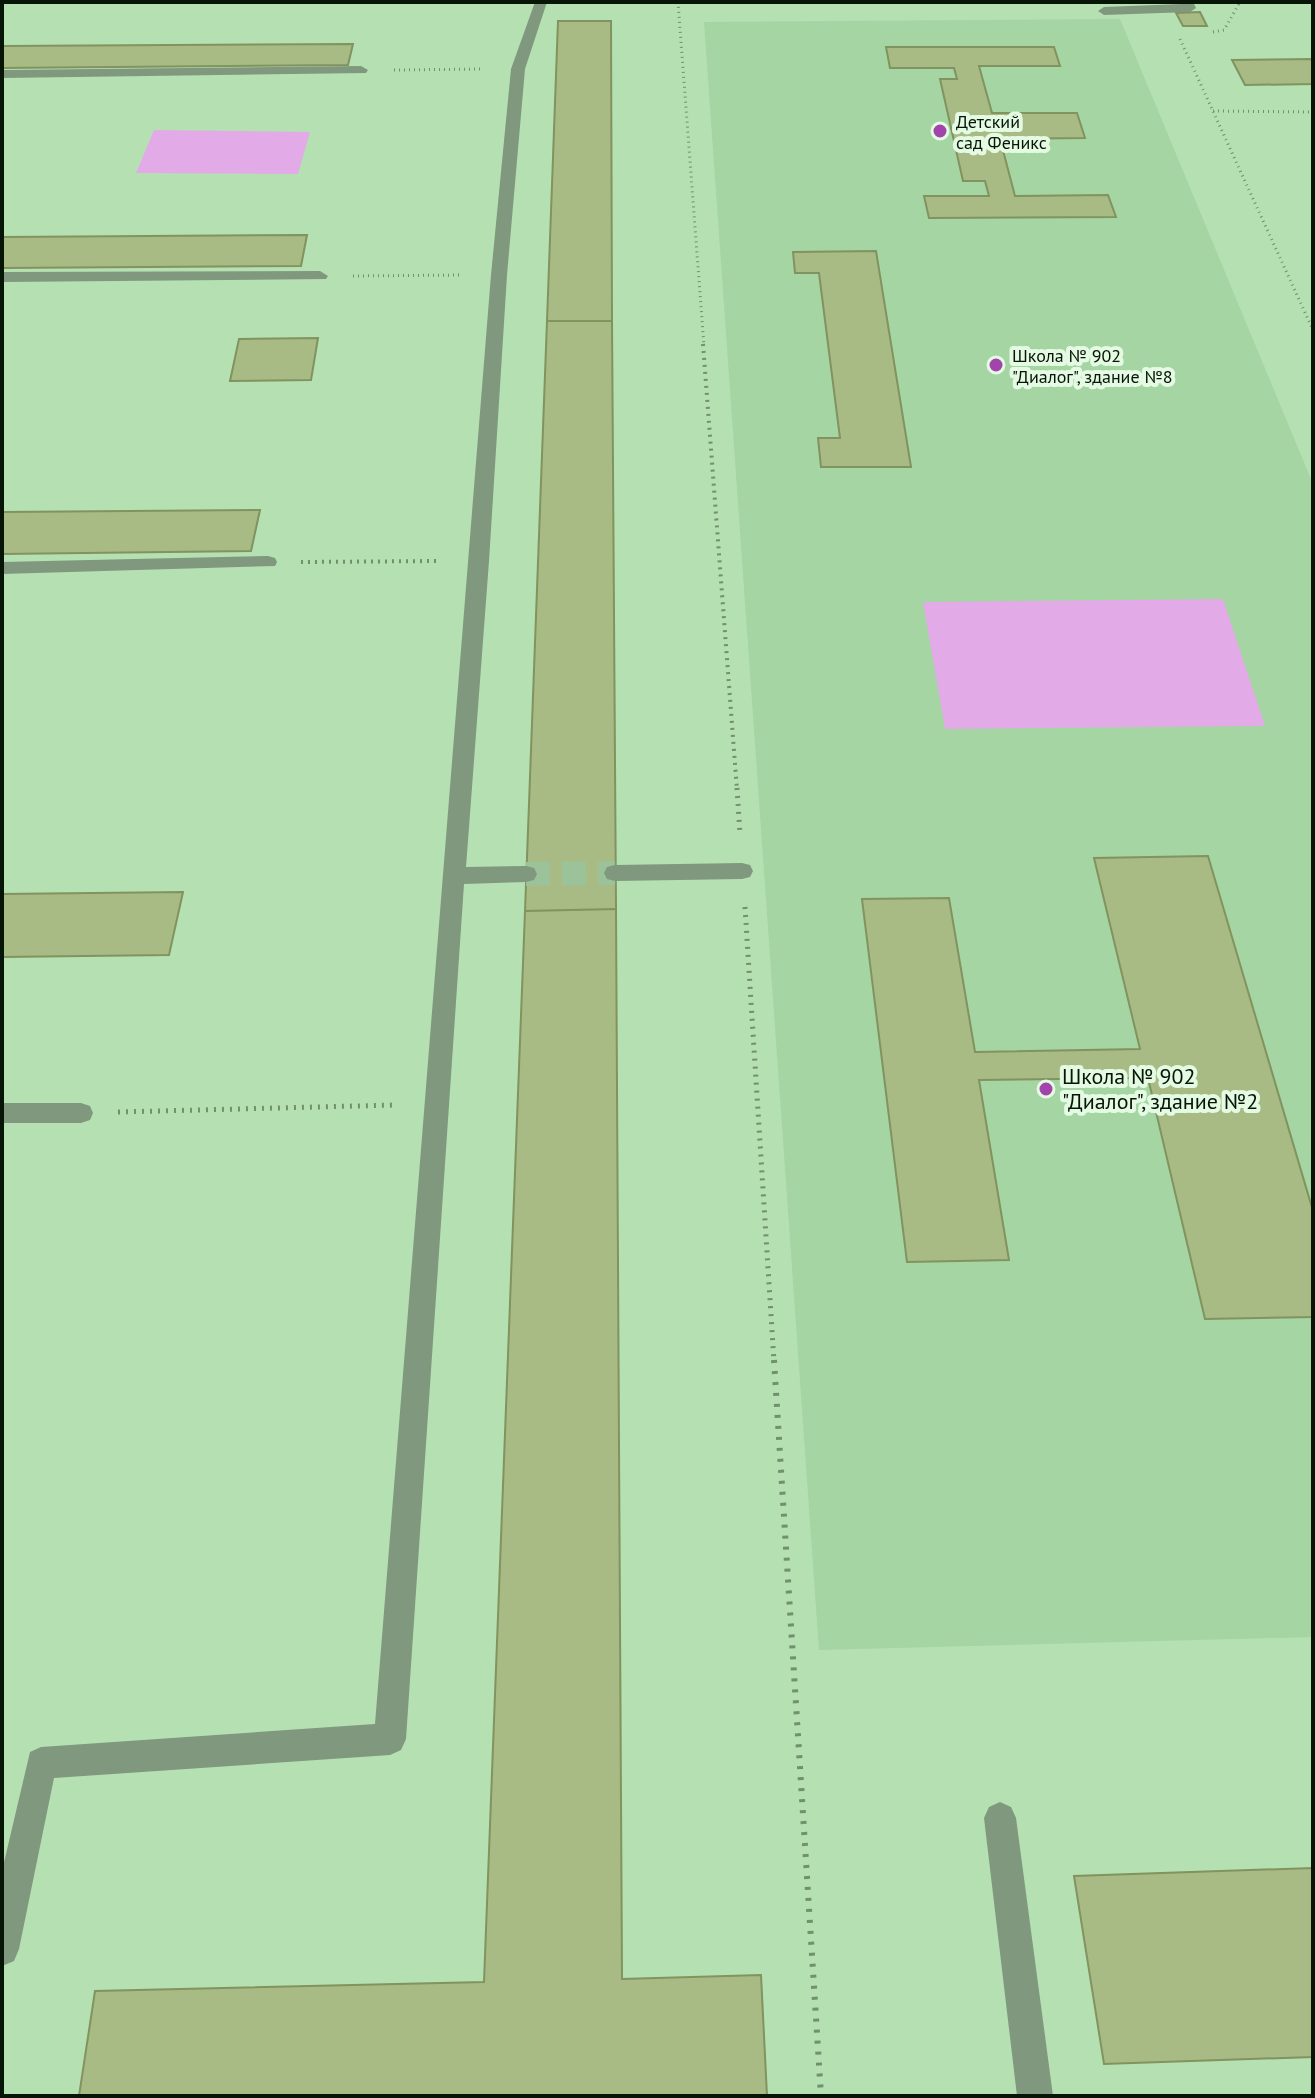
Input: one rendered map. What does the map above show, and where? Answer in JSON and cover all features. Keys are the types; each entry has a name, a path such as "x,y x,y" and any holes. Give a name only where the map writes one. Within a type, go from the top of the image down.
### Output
{"lane":[{"path":"2,1949 41,1763 390,1739 499,275 518,69 541,2"},
{"path":"1104,11 1190,8 1187,2"},
{"path":"2,74 361,70"},
{"path":"2,277 320,276"},
{"path":"2,568 268,562"},
{"path":"615,873 742,871"},
{"path":"452,876 526,874"},
{"path":"2,1113 81,1113"},
{"path":"1000,1818 1035,2096"}],"path":[{"path":"678,2 742,871 821,2096"},
{"path":"1167,9 1313,330"},
{"path":"361,70 518,69"},
{"path":"1213,111 1313,112"},
{"path":"320,276 499,275"},
{"path":"268,562 480,561"},
{"path":"81,1113 435,1104"}],"shaded area":[{"name":"Школа № 902 \"Диалог\", здание №2","path":"1120,19 1313,484 1313,1637 819,1650 704,22"},
{"path":"154,130 310,132 298,174 136,173"},
{"path":"1223,599 1265,726 945,729 923,602"}],"building":[{"path":"1200,12 1207,26 1183,26 1176,13"},
{"path":"558,21 611,21 612,321 547,321"},
{"path":"353,44 348,65 2,68 2,46"},
{"path":"886,47 1054,47 1060,66 979,66 992,113 1077,113 1085,138 1000,139 1015,196 1108,195 1116,217 929,218 924,196 989,196 985,181 963,181 940,79 957,79 954,68 890,68"},
{"path":"1313,59 1313,84 1245,85 1232,60"},
{"path":"307,235 301,266 2,268 2,237"},
{"path":"876,251 911,467 821,467 818,438 840,438 819,273 795,273 793,252"},
{"path":"547,321 612,321 616,909 525,911"},
{"path":"318,338 311,380 230,381 239,339"},
{"path":"260,510 251,551 2,554 2,512"},
{"path":"1208,856 1313,1211 1313,1317 1205,1319 1148,1078 979,1080 1009,1260 907,1262 862,899 949,898 975,1052 1140,1049 1094,858"},
{"path":"183,892 169,955 2,957 2,894"},
{"path":"616,909 622,1979 761,1975 767,2096 79,2096 95,1991 484,1982 525,911"},
{"path":"1313,1868 1313,2057 1104,2064 1074,1876"}],"tunnel":[{"path":"526,874 615,873"}],"place":[{"name":"Детский сад Феникс","path":"940,131"},
{"name":"Школа № 902 \"Диалог\", здание №8","path":"996,365"},
{"name":"Школа № 902 \"Диалог\", здание №2","path":"1046,1089"}]}
